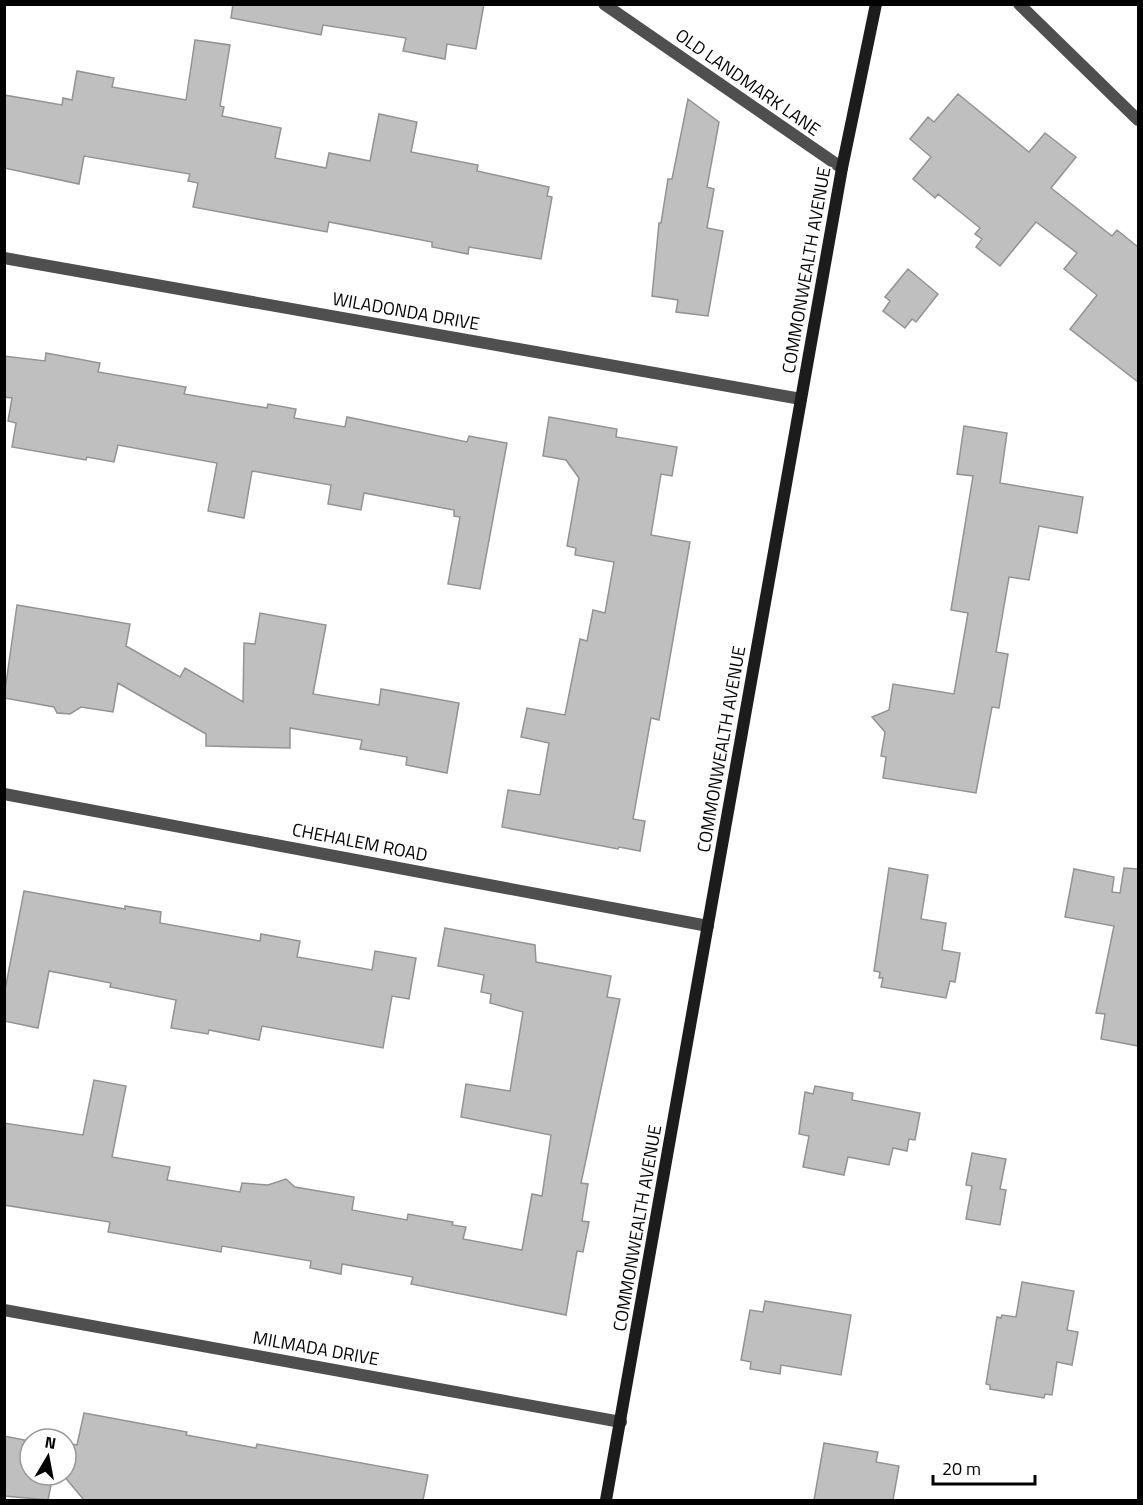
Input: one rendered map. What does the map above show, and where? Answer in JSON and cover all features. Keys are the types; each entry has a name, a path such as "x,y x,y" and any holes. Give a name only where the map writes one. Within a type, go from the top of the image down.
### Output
{"street":[{"name":"OLD LANDMARK LANE","path":"604,4 842,168"},
{"name":"COMMONWEALTH AVENUE","path":"606,1500 842,168 876,4"},
{"path":"1019,4 1138,120"},
{"name":"WILADONDA DRIVE","path":"4,258 801,399"},
{"name":"CHEHALEM ROAD","path":"4,794 708,926"},
{"name":"MILMADA DRIVE","path":"4,1310 621,1422"}],"building":[{"path":"233,4 484,4 476,49 447,44 445,59 403,51 406,38 323,25 321,35 231,18"},
{"path":"195,40 230,45 220,106 224,107 222,116 281,128 275,158 326,168 329,153 370,161 379,114 417,122 411,152 478,165 477,171 549,187 547,196 552,197 541,259 469,247 468,254 432,247 432,242 329,222 327,232 193,207 198,183 188,181 190,174 84,156 79,184 4,168 4,95 62,105 63,98 72,100 77,71 114,78 112,87 186,100"},
{"path":"958,94 1029,152 1045,133 1076,157 1051,188 1112,236 1117,230 1138,247 1138,382 1070,329 1097,295 1064,269 1077,253 1036,222 1000,266 976,247 982,239 975,234 980,228 938,194 935,198 913,179 931,157 910,139 928,117 934,122"},
{"path":"688,99 719,122 707,187 714,189 707,228 723,231 708,316 676,312 678,300 652,296 659,223 661,223 668,179 672,179"},
{"path":"908,269 938,294 916,322 912,319 905,328 883,311 890,301 885,297"},
{"path":"46,353 100,363 98,372 186,387 184,394 267,408 268,404 296,409 294,418 345,427 347,417 467,442 469,436 507,443 480,589 448,584 460,517 454,516 454,510 364,493 361,510 328,504 331,485 252,471 244,518 208,511 217,463 118,445 114,462 87,457 86,460 12,447 16,423 8,421 12,398 4,397 4,356 45,361"},
{"path":"549,417 617,429 616,437 677,447 672,476 661,474 651,535 690,542 659,720 651,718 633,819 645,821 640,851 502,827 508,790 540,795 549,743 521,737 527,708 565,715 580,639 587,641 593,610 605,613 614,562 575,555 576,548 567,546 579,478 566,460 543,456"},
{"path":"964,426 1007,433 1000,483 1083,497 1077,533 1039,526 1029,580 1009,577 996,652 1008,654 999,708 992,707 976,793 883,778 886,757 881,756 885,732 872,717 889,710 893,684 954,694 968,613 951,610 973,476 957,474"},
{"path":"17,605 130,624 126,646 180,677 185,668 243,702 244,643 255,644 260,613 326,625 313,694 379,705 381,689 459,703 447,773 406,765 407,757 360,749 362,740 290,728 290,748 206,746 206,734 118,683 113,712 81,707 70,714 57,713 54,707 4,698"},
{"path":"889,868 928,875 921,919 946,923 942,950 960,953 955,982 950,981 946,998 881,987 883,978 879,978 880,972 874,971"},
{"path":"1124,868 1138,869 1138,1046 1101,1039 1105,1014 1096,1013 1114,926 1065,917 1074,869 1114,877 1112,892 1120,893"},
{"path":"24,891 125,909 125,906 161,912 160,923 260,941 261,934 300,941 297,957 372,970 375,951 416,958 409,999 392,996 383,1048 262,1026 259,1040 209,1030 208,1034 171,1028 176,1000 110,987 111,983 49,971 38,1028 4,1021 4,995"},
{"path":"445,928 535,945 536,962 611,976 607,997 620,999 581,1183 588,1184 582,1221 589,1222 583,1252 577,1251 566,1315 411,1284 413,1277 342,1264 341,1274 310,1268 311,1261 222,1246 221,1252 108,1232 110,1222 4,1205 4,1123 83,1135 94,1080 126,1086 112,1157 170,1167 167,1180 240,1192 242,1183 268,1185 286,1179 295,1187 354,1197 352,1210 407,1220 408,1214 453,1222 452,1225 466,1227 463,1239 522,1250 532,1194 542,1196 551,1135 461,1117 466,1084 510,1091 523,1012 490,1003 491,994 481,992 484,975 438,966"},
{"path":"815,1086 853,1093 852,1100 920,1113 915,1140 909,1139 907,1151 893,1148 889,1165 848,1157 844,1175 803,1167 809,1136 799,1134 805,1092 813,1094"},
{"path":"972,1153 1006,1159 1000,1189 1006,1190 1000,1225 966,1219 972,1186 966,1185"},
{"path":"1022,1282 1074,1291 1067,1330 1078,1332 1072,1365 1057,1362 1052,1395 1045,1394 1044,1398 990,1389 990,1385 986,1384 997,1317 1001,1318 1002,1315 1016,1317"},
{"path":"765,1301 851,1315 841,1375 781,1365 780,1374 750,1369 751,1362 741,1360 750,1310 763,1312"},
{"path":"84,1413 187,1432 186,1435 256,1448 257,1444 428,1475 423,1500 84,1500 73,1487 78,1487 78,1440"},
{"path":"4,1436 18,1439 18,1487 51,1487 48,1500 4,1496"},
{"path":"824,1443 878,1452 876,1462 899,1466 893,1500 814,1500"}]}
